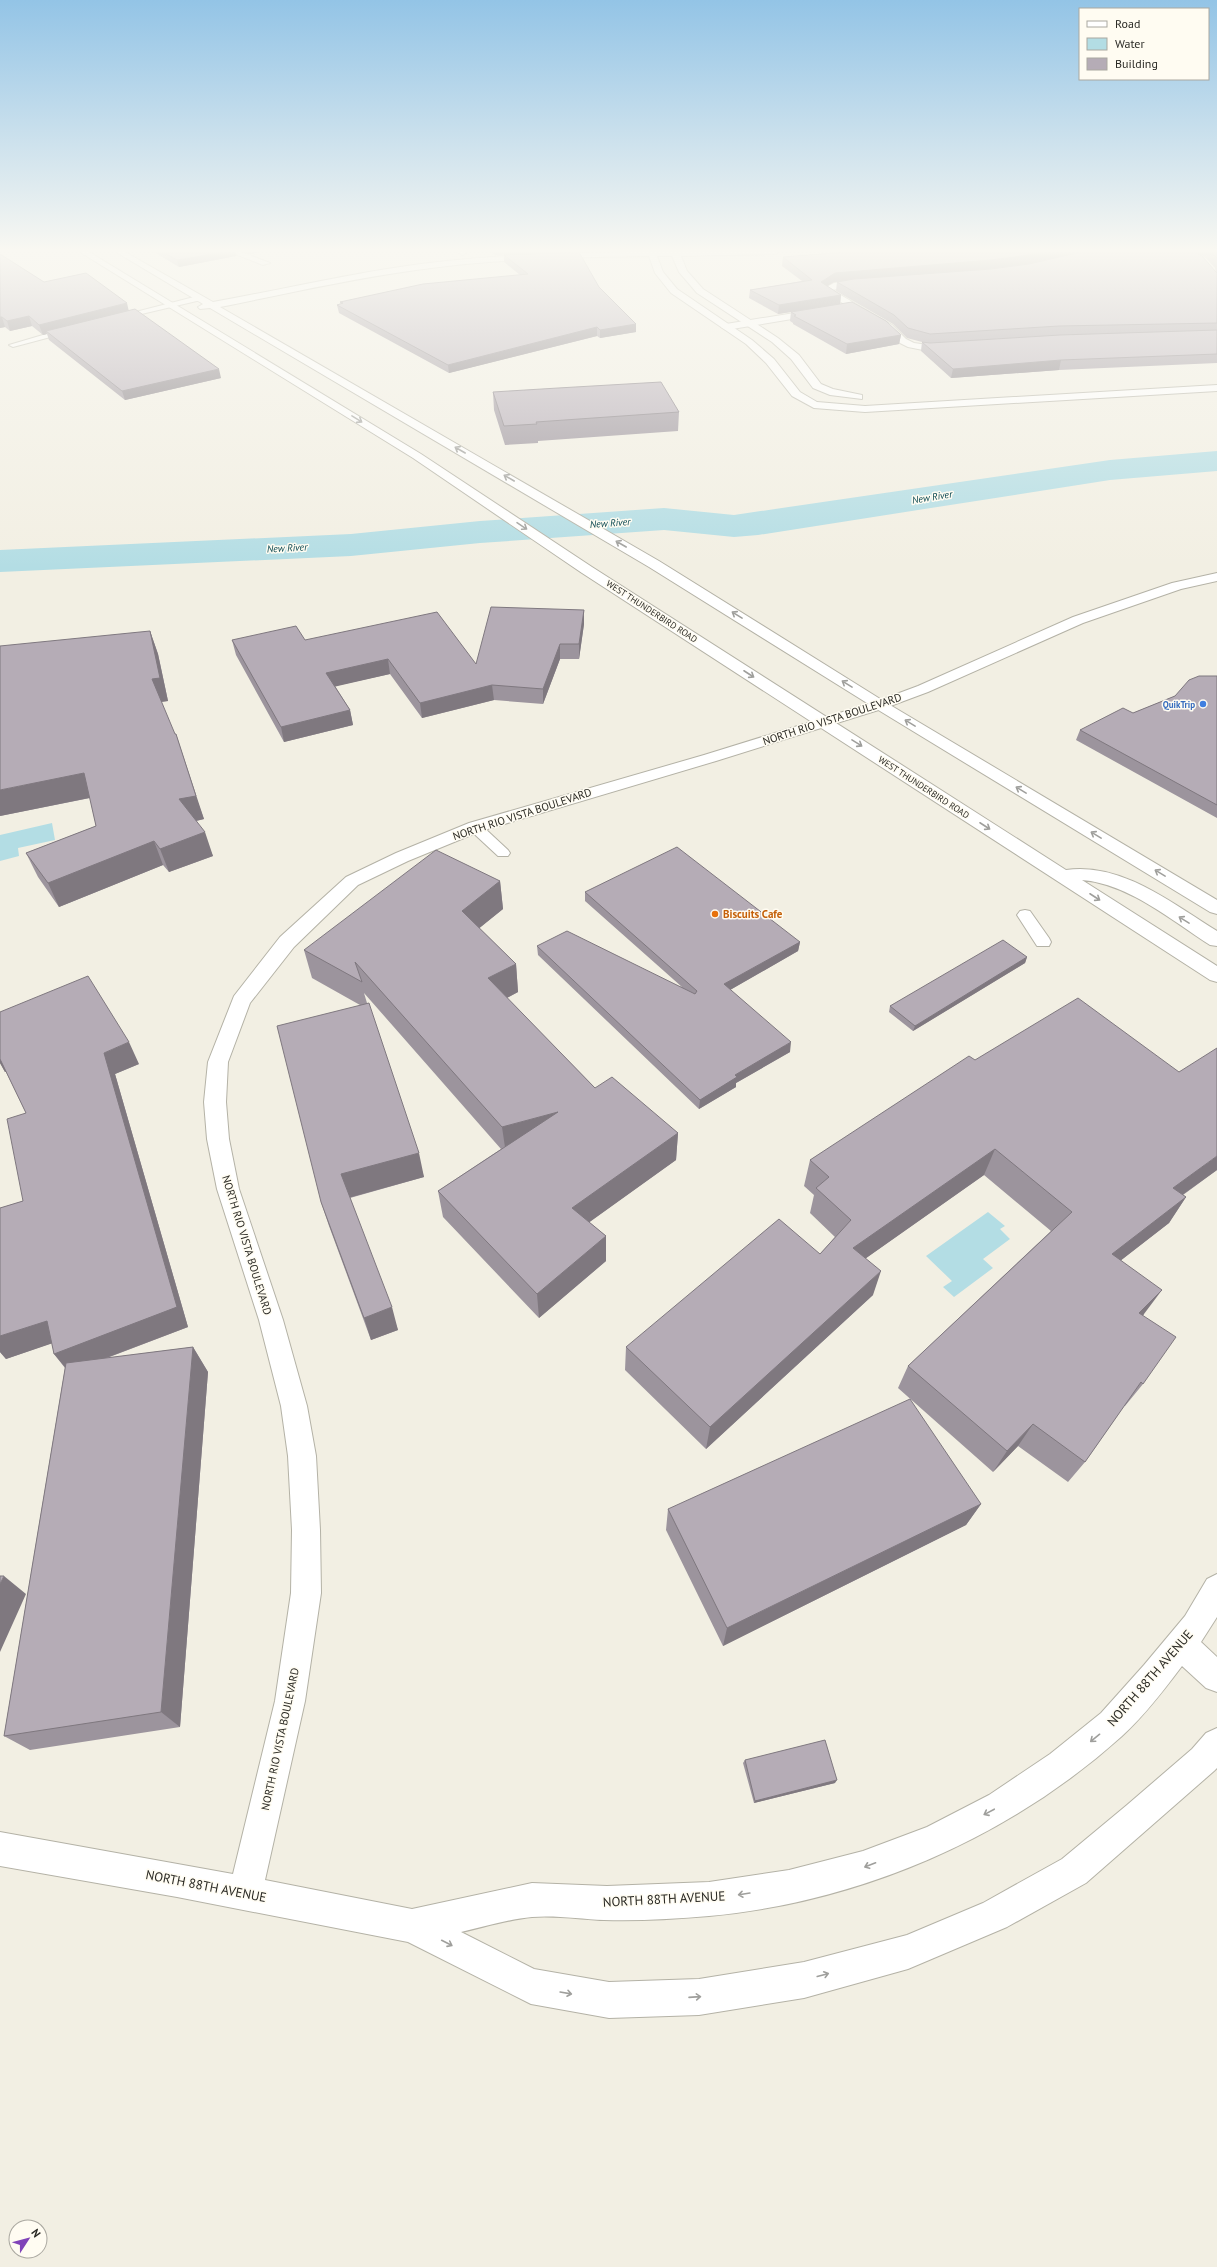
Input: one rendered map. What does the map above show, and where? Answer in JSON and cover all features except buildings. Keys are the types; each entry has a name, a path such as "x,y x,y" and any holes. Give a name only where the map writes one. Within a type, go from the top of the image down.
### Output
{"main road":[{"name":"WEST THUNDERBIRD ROAD","path":"257,358 443,473 587,570 636,600 824,723 1216,974"},
{"path":"306,358 654,564 880,705 1217,908"},
{"path":"766,358 796,394 814,405 865,409 1068,395 1217,388"},
{"path":"796,358 817,386 844,396 871,397"},
{"name":"NORTH RIO VISTA BOULEVARD","path":"245,1894 290,1701 306,1593 306,1530 302,1456 294,1406 271,1320 228,1189 218,1138 215,1102 218,1062 241,1001 286,942 352,881 402,857 475,827 664,770 710,758 880,705 923,689 1078,620 1177,586 1217,577"},
{"path":"1062,876 1084,874 1115,881 1133,889 1217,940"},
{"name":"NORTH 88TH AVENUE","path":"412,1926 532,1900 607,1903 709,1899 789,1887 863,1868 936,1840 1000,1806 1061,1765 1112,1724 1155,1676 1195,1626 1217,1589"},
{"path":"1180,1644 1217,1676"},
{"name":"NORTH 88TH AVENUE","path":"0,1849 412,1926 531,1986 609,2000 699,1998 804,1980 908,1952 995,1915 1074,1871 1139,1818 1203,1760 1217,1744"}],"lane":[{"path":"475,827 503,853"},
{"path":"1025,915 1043,942"}],"water":[{"path":"52,823 55,840 18,848 19,856 0,861 0,835"},
{"path":"988,1212 1005,1226 1000,1229 1010,1239 983,1259 993,1268 954,1297 943,1287 952,1281 926,1256"}],"waterway":[{"name":"New River","path":"0,561 351,545 480,532 664,519 734,526 758,524 1110,470 1217,461"}],"place":[{"name":"QuikTrip","path":"1203,704"},
{"name":"Biscuits Cafe","path":"715,914"}]}
